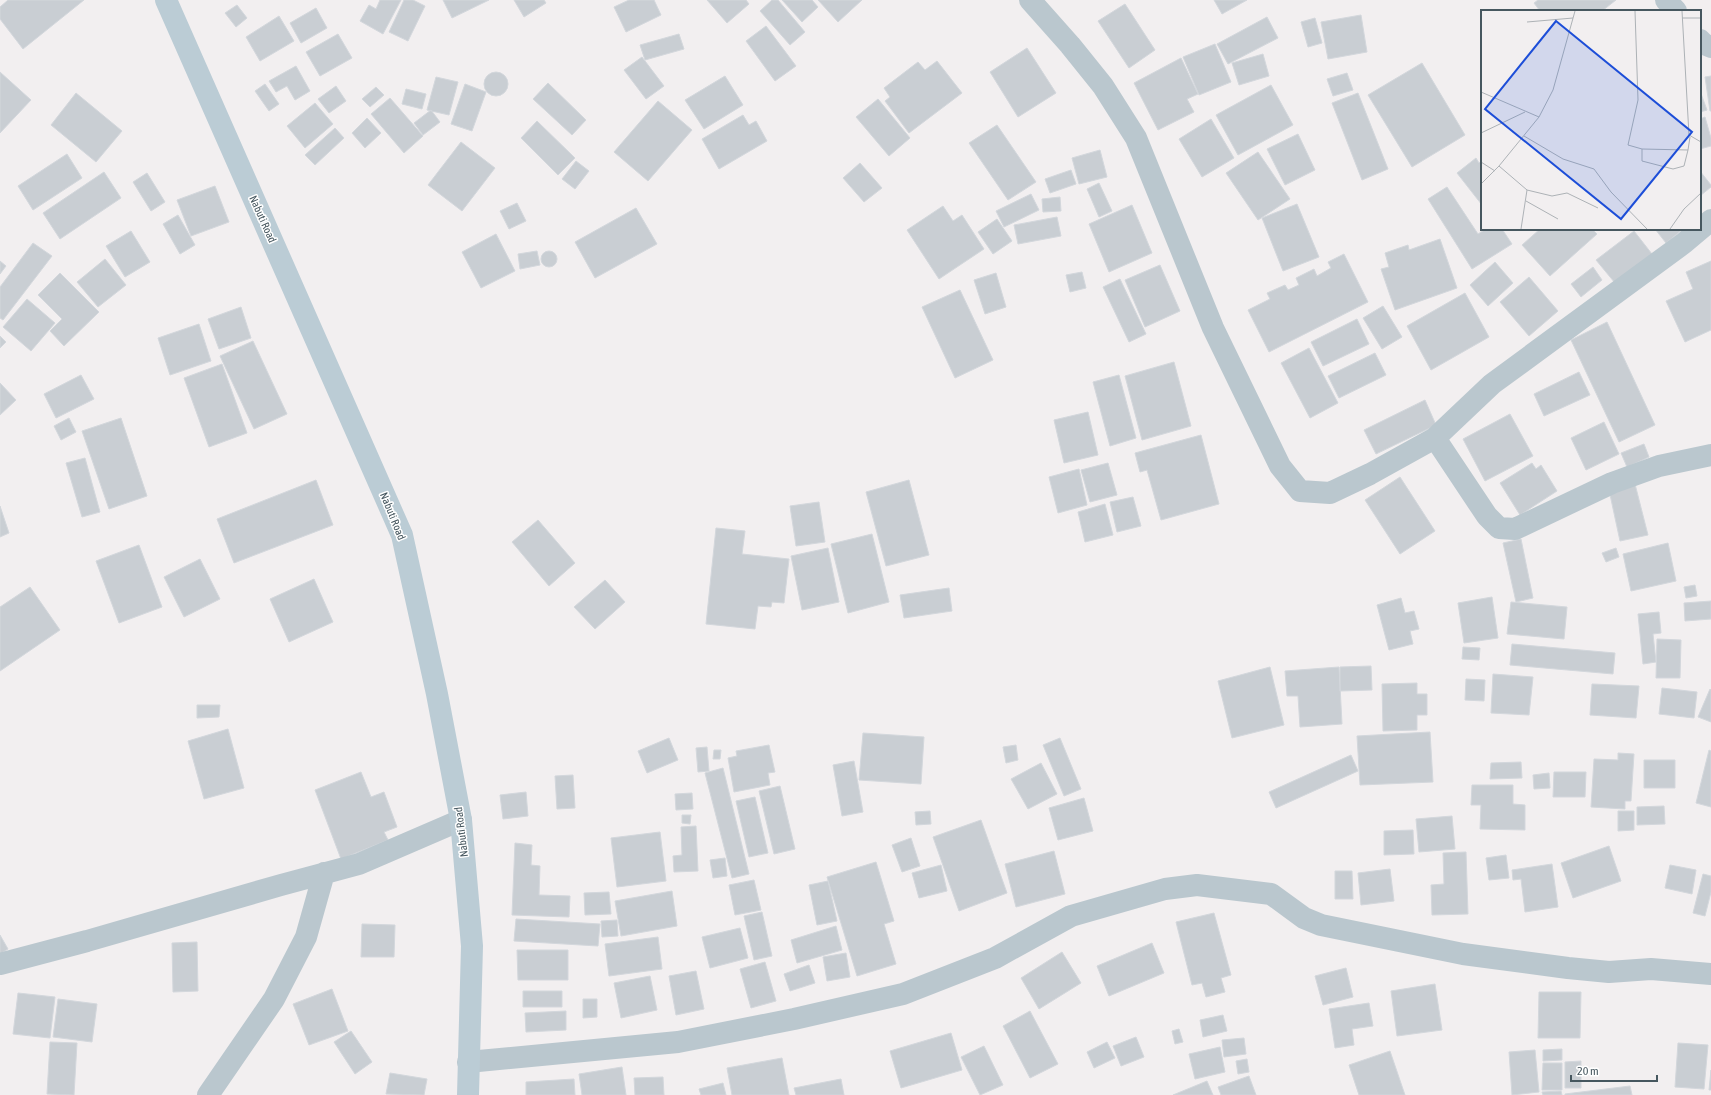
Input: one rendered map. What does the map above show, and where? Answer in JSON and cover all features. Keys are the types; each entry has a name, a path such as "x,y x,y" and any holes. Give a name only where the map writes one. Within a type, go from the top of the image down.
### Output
{"street":[{"name":"Nabuti Road","path":"166,0 402,535 437,694 461,820 472,946 468,1095"},
{"path":"1030,0 1070,45 1103,86 1136,138 1213,328 1280,466 1300,491 1330,493 1370,474 1435,438 1492,384 1684,243 1699,230"},
{"path":"1666,0 1675,10"},
{"path":"1701,41 1711,47"},
{"path":"1701,229 1711,220"},
{"path":"1435,438 1486,516 1499,528 1515,529 1612,483 1659,466 1711,455"},
{"path":"0,964 359,864 461,820"},
{"path":"208,1095 274,999 306,937 324,873"},
{"path":"468,1062 678,1042 794,1019 904,994 995,958 1071,916 1165,889 1197,886 1271,894 1304,918 1321,925 1463,954 1609,972 1651,970 1711,974"}],"building":[{"path":"8,0 84,0 23,49 0,19 0,7"},
{"path":"380,0 401,0 383,34 360,21 369,5 376,9"},
{"path":"404,0 413,0 425,6 408,41 389,32"},
{"path":"443,0 489,0 452,18"},
{"path":"514,0 544,0 546,3 524,17"},
{"path":"629,0 654,0 661,15 626,32 614,7"},
{"path":"707,0 746,0 749,4 727,23"},
{"path":"772,0 778,0 805,32 790,45 760,11"},
{"path":"782,0 812,0 818,7 802,22"},
{"path":"818,0 862,0 838,22"},
{"path":"1214,0 1247,0 1222,14"},
{"path":"1538,0 1616,0 1603,10 1539,10 1534,3"},
{"path":"1125,4 1155,50 1129,68 1098,21"},
{"path":"237,5 247,18 236,27 225,13"},
{"path":"316,8 327,28 301,43 290,23"},
{"path":"1361,15 1367,52 1328,59 1321,22"},
{"path":"279,16 294,41 260,61 246,37"},
{"path":"1267,17 1278,38 1228,64 1217,44"},
{"path":"1315,18 1322,43 1308,47 1301,22"},
{"path":"766,26 796,66 775,81 746,41"},
{"path":"338,34 352,58 320,76 306,52"},
{"path":"679,34 684,49 645,60 640,45"},
{"path":"1215,44 1231,82 1199,95 1183,57"},
{"path":"1027,48 1056,93 1018,117 990,72"},
{"path":"1263,54 1269,76 1239,85 1232,63"},
{"path":"642,57 664,86 646,99 624,70"},
{"path":"1181,58 1198,94 1187,99 1194,112 1158,130 1134,83"},
{"path":"937,61 962,93 909,133 885,101 890,97 884,88 918,62 925,70"},
{"path":"1422,63 1465,135 1412,167 1368,95"},
{"path":"296,66 310,91 295,100 287,86 276,92 269,81"},
{"path":"0,72 31,100 0,133"},
{"path":"496,72 505,75 508,84 505,93 496,96 487,93 484,84 487,75"},
{"path":"1347,73 1353,90 1333,96 1327,79"},
{"path":"725,76 743,105 704,129 685,100"},
{"path":"1711,76 1711,111 1710,111 1705,77"},
{"path":"436,77 458,82 449,115 427,110"},
{"path":"548,83 586,120 572,135 533,99"},
{"path":"265,84 279,104 269,111 255,91"},
{"path":"465,84 486,92 472,131 451,124"},
{"path":"1271,85 1293,125 1238,155 1216,115"},
{"path":"336,86 346,101 329,113 318,99"},
{"path":"376,87 384,95 370,107 362,99"},
{"path":"406,89 426,94 422,109 402,104"},
{"path":"76,93 122,131 96,162 51,125"},
{"path":"1358,93 1388,169 1362,180 1332,103"},
{"path":"1701,94 1707,110 1701,112"},
{"path":"390,98 423,136 404,153 371,114"},
{"path":"878,99 910,138 889,156 856,117"},
{"path":"658,101 692,130 648,181 614,152"},
{"path":"315,103 333,124 305,148 287,126"},
{"path":"431,110 440,122 423,135 414,123"},
{"path":"743,115 749,125 756,121 767,141 719,169 702,139"},
{"path":"1705,117 1711,138 1711,146 1701,149 1701,119"},
{"path":"367,118 381,133 365,148 352,133"},
{"path":"1211,119 1234,158 1202,177 1179,139"},
{"path":"537,121 575,158 558,175 521,138"},
{"path":"997,125 1036,182 1008,200 969,143"},
{"path":"335,128 344,138 315,165 305,155"},
{"path":"1298,134 1315,170 1285,185 1267,149"},
{"path":"461,142 495,168 462,211 428,185"},
{"path":"1100,150 1107,177 1079,184 1072,158"},
{"path":"1258,152 1290,199 1258,220 1226,173"},
{"path":"67,154 82,178 33,210 18,186"},
{"path":"1476,158 1479,163 1481,161 1481,204 1457,173"},
{"path":"576,161 589,171 575,189 562,179"},
{"path":"860,163 882,188 864,202 843,178"},
{"path":"1071,170 1076,184 1050,193 1045,179"},
{"path":"104,172 121,198 60,239 43,213"},
{"path":"1701,172 1711,185 1711,187 1701,195"},
{"path":"147,173 165,202 151,211 133,182"},
{"path":"1099,183 1112,211 1099,217 1087,189"},
{"path":"215,186 229,222 191,236 177,200"},
{"path":"1447,187 1478,234 1484,230 1503,230 1512,244 1472,269 1428,199"},
{"path":"1031,194 1039,210 1004,227 996,211"},
{"path":"1060,197 1061,211 1043,212 1042,199"},
{"path":"517,203 526,221 509,229 500,211"},
{"path":"1297,204 1319,257 1283,271 1262,218"},
{"path":"1132,205 1152,253 1109,272 1089,224"},
{"path":"943,206 953,221 962,215 984,249 939,279 907,230"},
{"path":"636,208 657,244 595,278 575,242"},
{"path":"178,215 195,245 180,254 163,224"},
{"path":"1057,217 1061,236 1018,244 1014,225"},
{"path":"997,219 1012,241 993,254 978,232"},
{"path":"1539,230 1593,230 1597,234 1550,276 1522,245"},
{"path":"1656,230 1682,230 1666,243"},
{"path":"131,231 150,262 125,277 106,246"},
{"path":"1634,231 1652,254 1615,283 1596,260"},
{"path":"496,234 515,271 481,288 462,252"},
{"path":"1440,239 1457,288 1395,310 1381,269 1389,267 1385,253 1408,245 1409,250"},
{"path":"33,243 52,256 3,320 0,318 0,287"},
{"path":"537,251 540,265 520,269 518,254"},
{"path":"549,251 556,256 557,259 552,266 549,267 542,262 541,259 546,252"},
{"path":"1344,254 1368,302 1269,352 1248,310 1270,299 1267,293 1285,285 1288,290 1299,285 1296,278 1314,269 1317,276 1331,268 1328,262"},
{"path":"105,259 126,285 98,307 77,282"},
{"path":"0,261 6,266 0,274"},
{"path":"1711,261 1711,330 1685,342 1666,301 1693,289 1686,272"},
{"path":"1495,262 1513,283 1488,306 1470,285"},
{"path":"1160,265 1180,311 1145,327 1125,280"},
{"path":"1593,267 1602,280 1581,297 1571,284"},
{"path":"1082,272 1086,288 1070,292 1066,275"},
{"path":"60,273 99,312 64,346 50,331 62,319 38,295"},
{"path":"996,273 1006,307 985,314 974,280"},
{"path":"1529,277 1558,311 1529,336 1500,302"},
{"path":"1120,279 1146,334 1129,342 1103,287"},
{"path":"960,290 993,360 955,378 922,307"},
{"path":"1465,293 1489,337 1431,370 1407,326"},
{"path":"27,299 55,323 31,351 3,327"},
{"path":"1383,306 1402,337 1382,349 1363,318"},
{"path":"241,307 251,338 219,349 208,319"},
{"path":"1357,319 1369,344 1323,366 1311,342"},
{"path":"1607,322 1655,425 1619,442 1571,340"},
{"path":"199,324 211,361 170,375 158,338"},
{"path":"0,336 6,342 0,348"},
{"path":"253,341 287,414 254,429 220,356"},
{"path":"1309,348 1338,403 1310,418 1281,363"},
{"path":"1375,353 1386,375 1339,398 1328,376"},
{"path":"1174,362 1191,426 1142,440 1125,376"},
{"path":"222,364 247,433 209,447 184,378"},
{"path":"1579,372 1590,395 1544,416 1534,394"},
{"path":"81,375 94,399 56,418 44,394"},
{"path":"1119,375 1136,438 1110,446 1093,382"},
{"path":"0,383 16,400 0,415"},
{"path":"1425,400 1436,425 1376,454 1364,430"},
{"path":"1088,412 1098,455 1064,463 1054,420"},
{"path":"1510,414 1533,456 1485,481 1463,439"},
{"path":"69,418 76,432 61,440 54,426"},
{"path":"121,418 147,496 109,509 82,431"},
{"path":"1604,422 1619,454 1586,470 1571,438"},
{"path":"1201,435 1219,504 1161,520 1147,470 1140,472 1135,453"},
{"path":"1644,444 1649,457 1627,467 1621,453"},
{"path":"85,458 100,512 82,517 66,463"},
{"path":"1108,463 1117,495 1090,502 1081,470"},
{"path":"1532,463 1536,469 1541,465 1557,491 1520,515 1500,483"},
{"path":"1079,469 1087,505 1058,513 1049,477"},
{"path":"1400,477 1435,531 1400,554 1365,500"},
{"path":"316,480 333,525 234,563 217,519"},
{"path":"909,480 929,555 886,566 866,492"},
{"path":"1635,484 1648,535 1620,541 1609,490"},
{"path":"1133,497 1141,526 1117,532 1110,502"},
{"path":"819,502 825,542 796,546 790,506"},
{"path":"1105,504 1113,535 1085,542 1078,512"},
{"path":"0,506 9,533 0,537"},
{"path":"538,520 575,563 549,586 512,542"},
{"path":"716,528 745,531 742,554 789,559 784,603 772,602 771,607 758,606 755,629 706,624"},
{"path":"872,534 889,602 848,613 831,544"},
{"path":"1521,539 1533,598 1516,602 1503,543"},
{"path":"1668,543 1676,581 1631,591 1623,554"},
{"path":"139,545 162,607 119,623 96,561"},
{"path":"828,548 839,602 802,610 791,556"},
{"path":"1616,548 1619,557 1606,562 1602,553"},
{"path":"200,559 220,599 184,617 164,577"},
{"path":"314,579 333,622 289,642 270,599"},
{"path":"605,580 625,602 595,629 574,607"},
{"path":"1695,585 1697,596 1686,598 1684,587"},
{"path":"30,587 60,630 0,671 0,607"},
{"path":"949,588 952,611 904,618 900,595"},
{"path":"1492,597 1498,638 1464,643 1458,603"},
{"path":"1401,598 1405,613 1414,611 1419,629 1410,631 1413,644 1389,650 1377,605"},
{"path":"1711,601 1711,619 1685,621 1684,603"},
{"path":"1511,602 1567,607 1564,639 1507,634"},
{"path":"1659,612 1661,633 1653,634 1656,662 1643,664 1638,614"},
{"path":"1657,639 1681,640 1680,678 1656,678"},
{"path":"1512,644 1615,653 1613,674 1510,665"},
{"path":"1463,647 1480,648 1479,660 1462,659"},
{"path":"1371,666 1372,690 1340,691 1340,667"},
{"path":"1270,667 1284,725 1232,738 1218,681"},
{"path":"1339,667 1342,724 1300,727 1298,696 1287,696 1285,671"},
{"path":"1493,674 1533,677 1529,715 1491,713"},
{"path":"1466,679 1485,680 1484,701 1465,700"},
{"path":"1417,683 1417,694 1427,694 1427,715 1417,715 1417,730 1383,731 1382,684"},
{"path":"1592,684 1639,686 1636,718 1590,715"},
{"path":"1662,688 1697,692 1694,718 1659,714"},
{"path":"1710,689 1711,690 1711,722 1698,717"},
{"path":"197,705 220,705 219,717 197,718"},
{"path":"228,729 244,788 204,799 188,741"},
{"path":"1430,732 1433,782 1360,785 1357,736"},
{"path":"863,733 924,737 921,784 859,780"},
{"path":"669,738 678,760 647,773 638,751"},
{"path":"1060,738 1081,789 1064,796 1043,745"},
{"path":"769,745 775,772 768,773 770,785 734,792 728,758 737,756 736,751"},
{"path":"1016,745 1018,760 1006,763 1003,747"},
{"path":"707,747 709,771 698,772 696,748"},
{"path":"714,750 721,750 720,759 713,759"},
{"path":"1709,750 1711,751 1711,807 1696,803"},
{"path":"1618,753 1634,754 1631,801 1625,801 1625,809 1591,807 1594,759 1618,760"},
{"path":"1351,755 1358,771 1276,808 1269,792"},
{"path":"1644,760 1675,760 1675,788 1644,788"},
{"path":"854,761 863,812 842,816 833,765"},
{"path":"1521,762 1522,778 1490,779 1491,763"},
{"path":"1041,763 1057,794 1028,809 1011,779"},
{"path":"723,768 749,874 732,878 705,773"},
{"path":"361,772 371,797 384,792 397,827 384,832 388,840 341,859 315,790"},
{"path":"1554,772 1586,772 1585,797 1553,797"},
{"path":"1549,773 1550,788 1534,789 1533,775"},
{"path":"573,775 575,808 557,809 555,776"},
{"path":"1472,785 1513,785 1513,804 1525,805 1525,830 1480,829 1481,805 1471,805"},
{"path":"780,786 795,849 774,854 759,791"},
{"path":"526,792 528,816 503,819 500,795"},
{"path":"692,793 693,809 676,810 675,794"},
{"path":"755,797 768,853 749,857 736,801"},
{"path":"1084,798 1093,831 1058,840 1049,808"},
{"path":"1664,806 1665,824 1637,825 1637,807"},
{"path":"930,811 931,824 916,825 915,812"},
{"path":"1618,811 1634,811 1634,830 1618,831"},
{"path":"682,815 691,815 690,824 682,823"},
{"path":"1452,816 1455,849 1419,852 1416,819"},
{"path":"981,820 1007,893 959,911 933,837"},
{"path":"696,826 698,871 674,872 673,856 682,855 681,827"},
{"path":"1413,830 1414,854 1384,855 1384,831"},
{"path":"660,832 666,881 617,887 611,838"},
{"path":"911,838 920,866 902,872 892,845"},
{"path":"515,843 532,845 531,865 540,866 539,895 570,896 569,917 512,915"},
{"path":"1609,846 1621,881 1573,898 1561,863"},
{"path":"1054,851 1065,894 1016,907 1005,864"},
{"path":"1466,852 1468,914 1432,915 1431,885 1444,884 1443,853"},
{"path":"1506,855 1509,878 1489,880 1486,858"},
{"path":"725,858 727,876 713,878 710,860"},
{"path":"876,862 894,921 884,924 896,964 857,976 827,877"},
{"path":"1552,864 1558,907 1525,912 1521,879 1513,880 1512,870"},
{"path":"941,865 947,891 919,898 912,873"},
{"path":"1670,865 1696,870 1692,894 1665,888"},
{"path":"1390,869 1394,901 1361,905 1358,873"},
{"path":"1335,871 1352,871 1353,899 1335,899"},
{"path":"1703,874 1711,876 1711,892 1705,916 1693,913"},
{"path":"754,880 761,910 735,915 729,885"},
{"path":"828,881 837,921 817,925 809,885"},
{"path":"672,891 677,926 621,936 615,901"},
{"path":"609,892 611,914 585,915 584,893"},
{"path":"762,912 772,956 754,960 744,916"},
{"path":"1214,913 1231,975 1221,978 1225,992 1206,997 1202,983 1192,985 1176,922"},
{"path":"516,919 600,924 598,946 514,941"},
{"path":"617,920 618,936 602,937 601,921"},
{"path":"362,924 395,925 394,957 361,957"},
{"path":"836,926 842,950 797,963 791,940"},
{"path":"740,928 748,958 710,968 702,937"},
{"path":"0,935 8,949 0,954"},
{"path":"658,937 662,969 609,976 605,944"},
{"path":"197,942 198,991 173,992 172,943"},
{"path":"1152,943 1164,973 1109,996 1097,966"},
{"path":"517,950 568,950 568,980 518,980"},
{"path":"1062,952 1081,983 1039,1009 1021,978"},
{"path":"846,953 850,977 827,981 823,957"},
{"path":"765,962 776,1001 751,1008 740,969"},
{"path":"809,965 815,983 790,991 784,974"},
{"path":"1346,968 1353,997 1323,1005 1315,976"},
{"path":"696,971 704,1009 676,1015 669,976"},
{"path":"650,976 657,1010 621,1018 614,983"},
{"path":"1435,984 1442,1030 1397,1036 1391,991"},
{"path":"332,989 348,1031 309,1045 293,1004"},
{"path":"523,991 562,991 562,1007 523,1007"},
{"path":"1539,992 1581,992 1580,1038 1538,1038"},
{"path":"18,993 55,997 50,1038 13,1034"},
{"path":"58,999 97,1004 92,1042 53,1037"},
{"path":"583,999 597,999 597,1017 583,1018"},
{"path":"1369,1003 1373,1026 1352,1029 1354,1045 1335,1048 1329,1009"},
{"path":"566,1011 566,1030 526,1032 525,1013"},
{"path":"1030,1011 1058,1064 1030,1078 1003,1026"},
{"path":"1223,1015 1227,1031 1203,1037 1200,1020"},
{"path":"1179,1029 1183,1042 1175,1044 1172,1031"},
{"path":"351,1031 372,1062 355,1074 334,1042"},
{"path":"951,1033 962,1070 901,1088 890,1051"},
{"path":"1136,1037 1144,1057 1121,1066 1113,1046"},
{"path":"1244,1038 1246,1054 1224,1057 1222,1040"},
{"path":"50,1042 77,1043 74,1095 47,1094"},
{"path":"1107,1042 1115,1058 1094,1068 1087,1052"},
{"path":"1678,1043 1708,1045 1704,1089 1675,1087"},
{"path":"984,1046 1003,1085 980,1095 961,1057"},
{"path":"1220,1047 1225,1072 1195,1079 1189,1054"},
{"path":"1562,1049 1562,1060 1543,1061 1543,1050"},
{"path":"1535,1050 1539,1092 1512,1095 1509,1052"},
{"path":"1390,1051 1405,1095 1359,1095 1349,1065"},
{"path":"782,1058 789,1095 732,1095 727,1068"},
{"path":"1247,1059 1249,1072 1238,1074 1236,1061"},
{"path":"1581,1061 1581,1088 1565,1088 1565,1062"},
{"path":"1543,1063 1562,1063 1562,1090 1542,1090"},
{"path":"622,1067 626,1095 582,1095 579,1074"},
{"path":"1711,1070 1711,1090 1709,1090"},
{"path":"390,1073 427,1079 424,1095 386,1094"},
{"path":"1249,1076 1256,1095 1221,1095 1218,1087"},
{"path":"663,1077 664,1095 635,1095 634,1078"},
{"path":"574,1079 575,1095 526,1095 526,1082"},
{"path":"841,1079 844,1095 796,1095 794,1088"},
{"path":"1207,1081 1213,1095 1173,1095"},
{"path":"723,1083 726,1095 701,1095 699,1089"},
{"path":"1630,1086 1632,1095 1565,1095 1565,1094"},
{"path":"1561,1091 1562,1095 1543,1095 1542,1092"}]}
